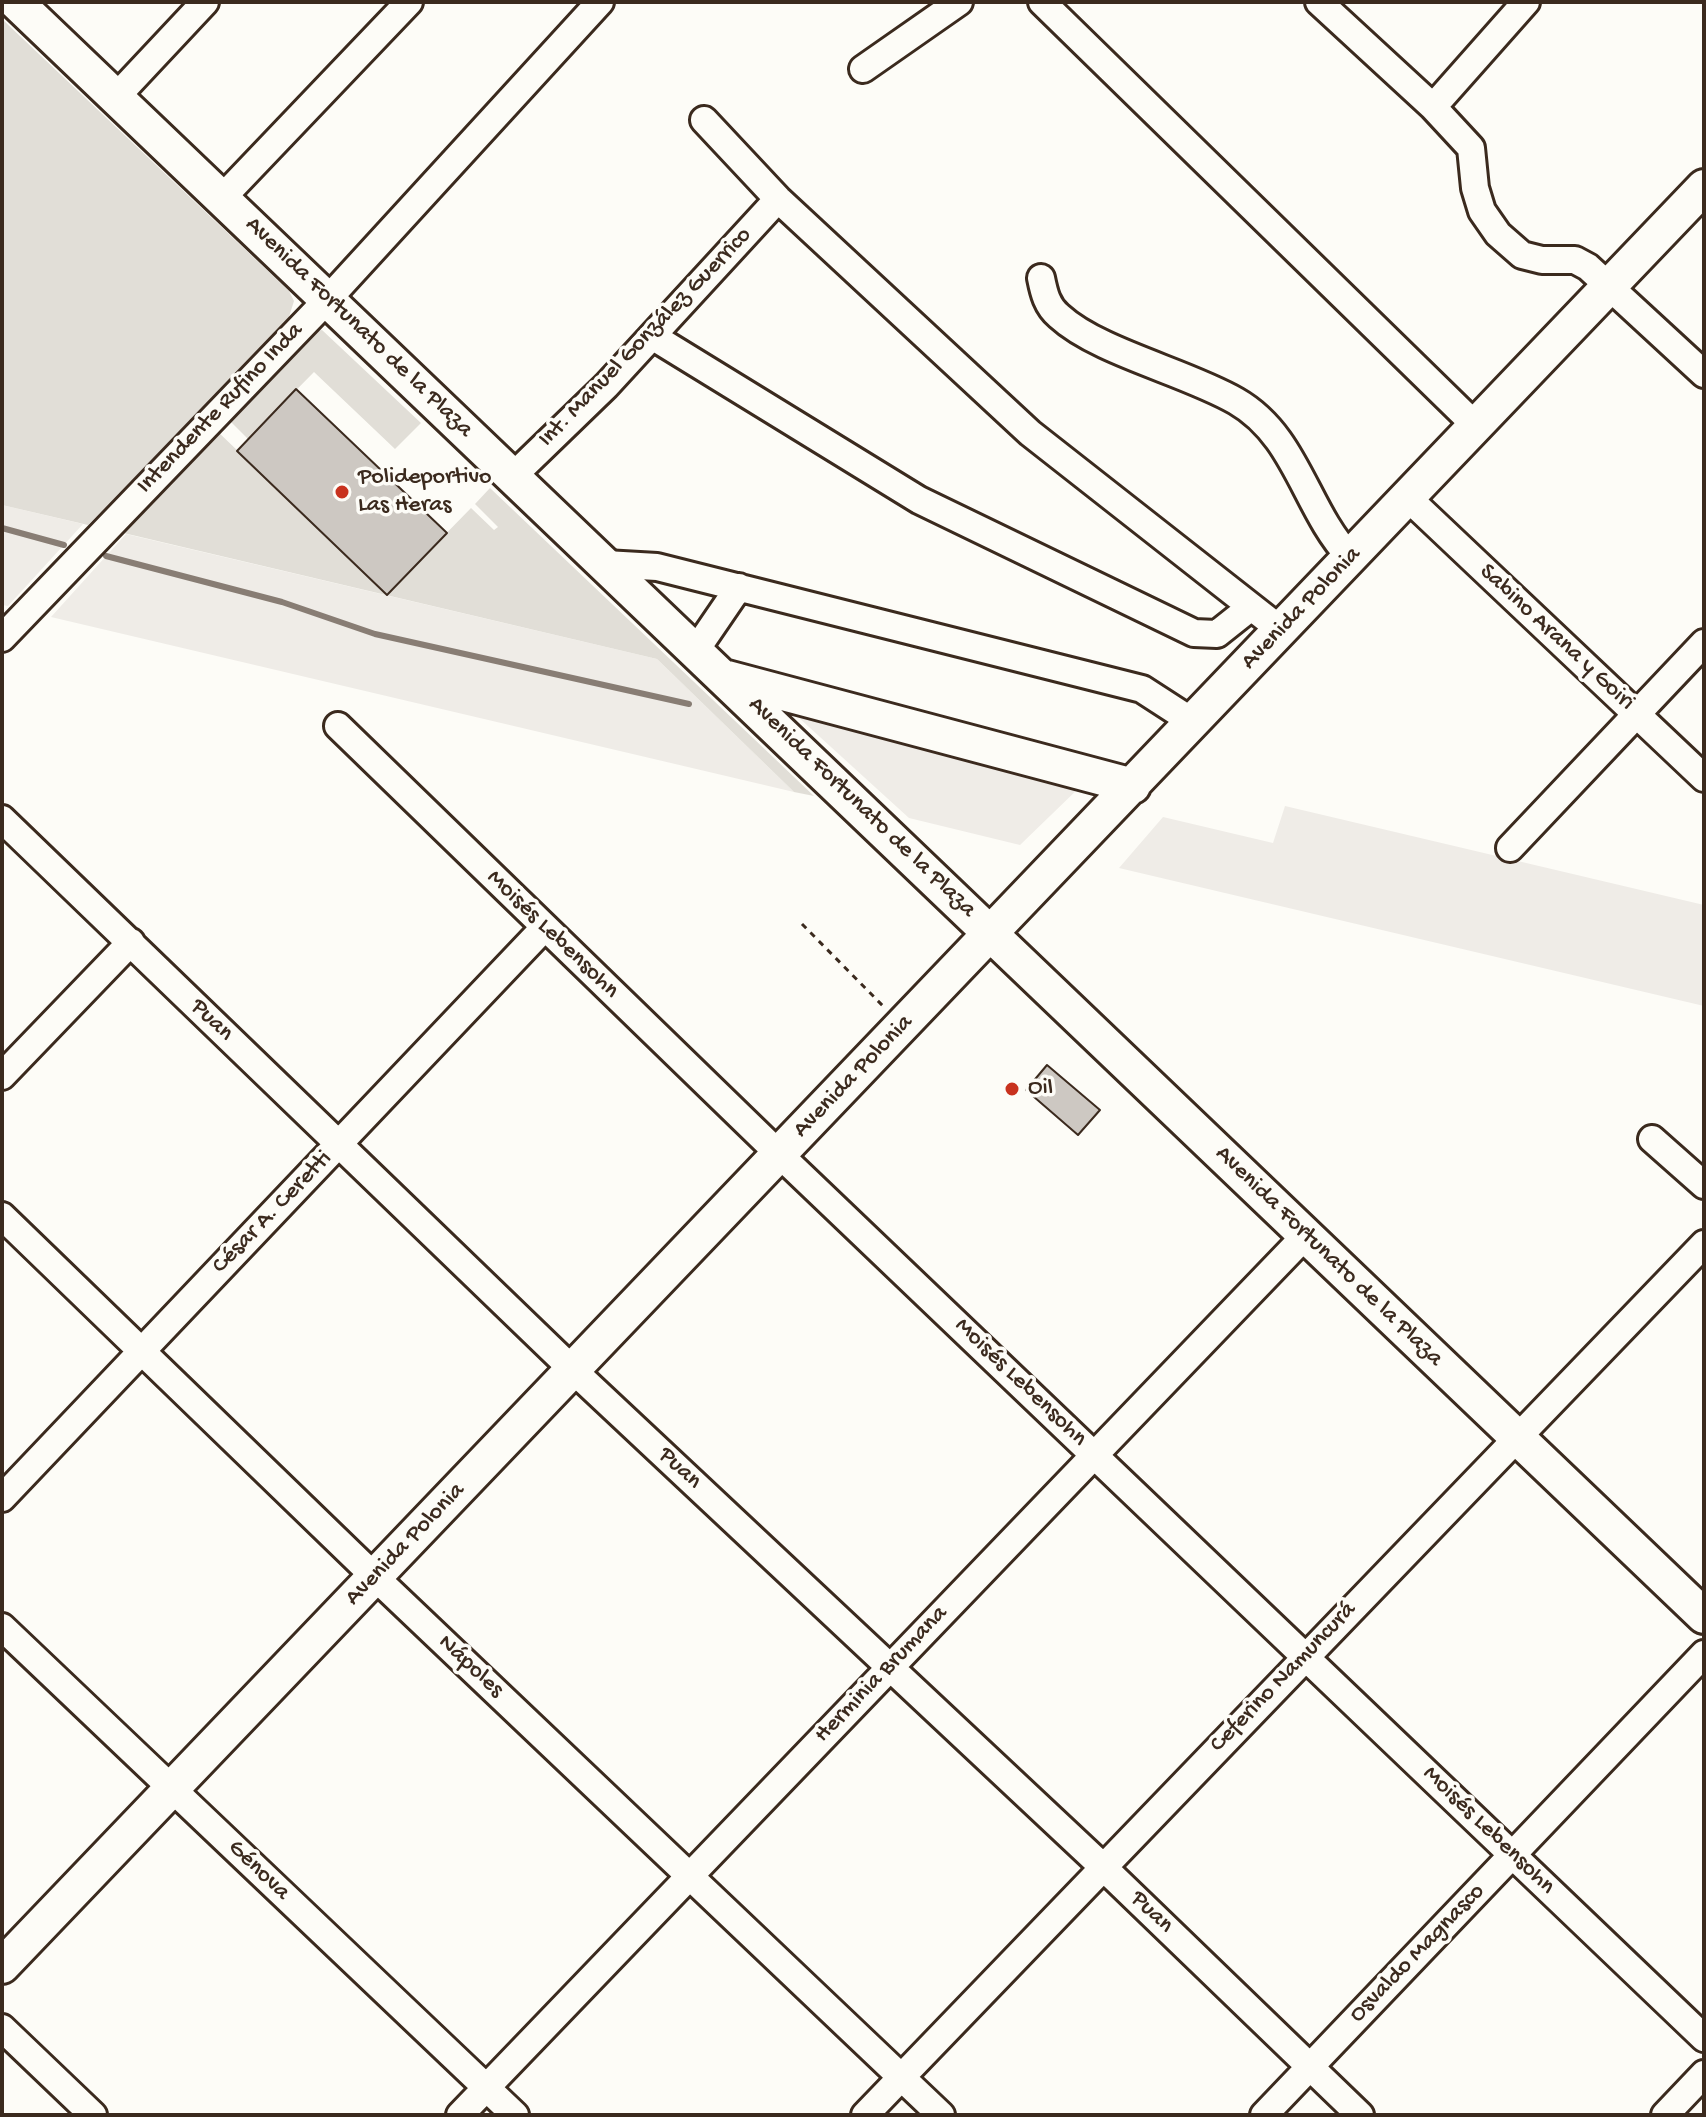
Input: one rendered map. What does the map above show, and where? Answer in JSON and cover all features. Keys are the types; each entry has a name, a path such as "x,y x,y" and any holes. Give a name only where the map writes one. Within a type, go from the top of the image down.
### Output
{"main road":[{"name":"Avenida Fortunato de la Plaza","path":"16,2 1703,1614"},
{"name":"Avenida Polonia","path":"2,1966 1704,187"},
{"path":"723,677 1133,786"}],"street":[{"path":"116,97 205,2"},
{"path":"222,198 409,2"},
{"path":"863,69 959,2"},
{"path":"1319,2 1433,107 1471,148 1475,188 1482,211 1498,234 1522,255 1542,260 1575,260 1610,285 1704,374"},
{"path":"1433,107 1526,2"},
{"name":"Intendente Rufino Inda","path":"2,638 328,299 585,20 594,4"},
{"path":"1049,5 1476,426"},
{"path":"704,120 778,199 1030,433 1281,630"},
{"name":"Int. Manuel González Guerrico","path":"513,476 652,336 778,199"},
{"path":"1041,278 1046,299 1057,315 1079,331 1205,384 1240,403 1264,422 1286,448 1330,535 1350,557"},
{"path":"652,336 919,500 1186,629 1206,635 1217,634 1251,607"},
{"name":"Sabino Arana y Goiri","path":"1408,498 1704,778"},
{"path":"605,564 657,567 1142,689 1193,722"},
{"path":"696,650 739,587"},
{"path":"1510,848 1704,643"},
{"name":"Moisés Lebensohn","path":"338,726 780,1155 1704,2038"},
{"name":"Puan","path":"2,819 573,1370 891,1666 1360,2115"},
{"name":"César A. Ceretti","path":"2,1498 544,928"},
{"path":"2,1076 131,942"},
{"path":"1652,1139 1704,1185"},
{"name":"Nápoles","path":"2,1216 375,1577 941,2115"},
{"name":"Herminia Brumana","path":"460,2115 1305,1236"},
{"name":"Ceferino Namuncurá","path":"865,2115 1515,1436 1704,1244"},
{"name":"Génova","path":"2,1627 515,2115"},
{"name":"Osvaldo Magnasco","path":"1264,2115 1704,1654"},
{"path":"2,2028 93,2115"},
{"path":"1665,2115 1704,2074"}],"path":[{"path":"802,924 903,1026"}],"shaded area":[{"path":"2,19 289,291 294,301 288,320 88,525 2,505"},
{"path":"322,330 421,423 395,449 314,372 248,439 226,417 312,332"},
{"path":"215,429 387,594 471,508 494,530 498,527 475,504 490,488 814,796 794,792 657,659 115,531"},
{"path":"2,505 83,524 8,606 2,605"},
{"path":"126,534 657,659 794,792 51,617"},
{"path":"798,717 1081,786 1020,845 909,818"},
{"path":"1285,806 1704,905 1704,1006 1119,868 1163,817 1273,843"}],"building":[{"name":"Polideportivo Las Heras","path":"296,389 447,533 387,595 237,451"},
{"path":"1047,1065 1100,1110 1078,1135 1026,1090"}],"waterway":[{"path":"2,528 64,545"},
{"path":"106,556 282,602 375,634 689,704"}],"place":[{"name":"Polideportivo Las Heras","path":"342,492"},
{"name":"Oil","path":"1012,1089"}]}
